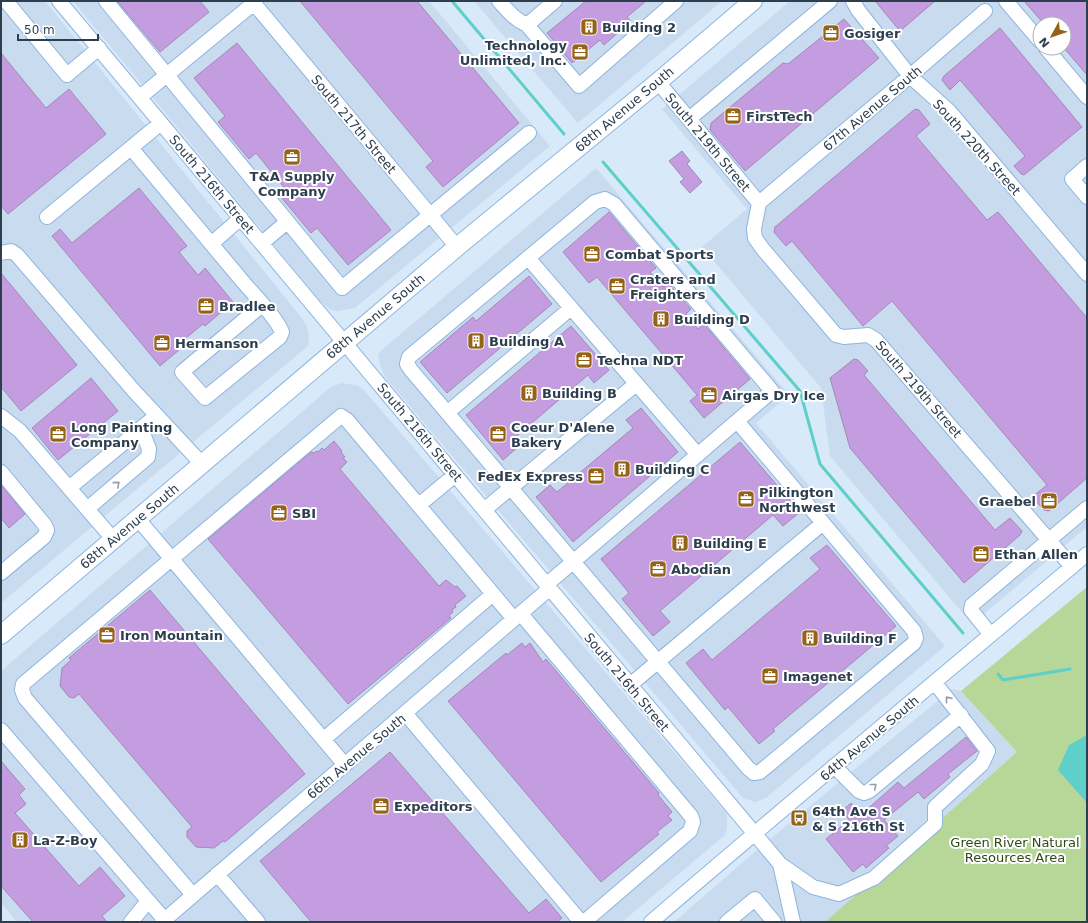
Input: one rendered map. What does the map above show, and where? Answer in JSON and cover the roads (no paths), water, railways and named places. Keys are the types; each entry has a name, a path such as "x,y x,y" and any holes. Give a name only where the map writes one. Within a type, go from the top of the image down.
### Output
{"main road":[{"name":"68th Avenue South","path":"1,635 457,246 658,82 753,1"}],"street":[{"path":"6,1 67,75 99,48"},
{"name":"South 216th Street","path":"59,1 345,342 547,587 780,864 813,888 839,894 874,878 935,824 934,807 982,764 988,751 961,715"},
{"path":"106,1 342,288 529,133"},
{"path":"499,1 511,16 517,21 527,25 579,86 676,1"},
{"path":"527,25 555,1"},
{"path":"689,120 830,1"},
{"name":"South 220th Street","path":"853,1 858,10 910,76 949,111 1087,274"},
{"path":"1006,1 1032,32"},
{"path":"140,97 253,2"},
{"name":"South 217th Street","path":"253,2 457,246"},
{"name":"67th Avenue South","path":"759,203 985,11"},
{"path":"1053,56 1087,97"},
{"name":"South 219th Street","path":"658,82 759,203 754,229 755,238 836,335 844,337 868,335 876,340 1072,567"},
{"path":"47,217 161,123"},
{"path":"131,148 279,325 282,332 280,337 205,398 182,372 262,305"},
{"path":"1087,166 1072,179 1087,197"},
{"name":"66th Avenue South","path":"163,921 405,714 517,616 573,562 772,391 614,204 605,199 595,202 528,258"},
{"path":"211,244 241,218"},
{"path":"262,243 287,222"},
{"path":"1,253 10,251 17,255 156,416 202,464"},
{"path":"698,455 528,258 409,357 407,364 411,370 573,562 743,762 754,772 760,772 914,643 916,638 914,631 736,421"},
{"path":"447,413 571,308"},
{"path":"484,510 636,384"},
{"path":"1,416 20,431 113,539"},
{"path":"69,488 156,416"},
{"path":"193,895 25,698 22,690 23,684 340,416 347,420 493,594 517,616 691,816 693,822 690,831 582,922 405,714"},
{"path":"87,509 148,457 149,449 142,428"},
{"path":"1,472 44,524 47,530 44,537 1,573"},
{"path":"418,505 454,475"},
{"path":"991,635 972,610 972,605 1087,508"},
{"path":"138,518 345,765"},
{"path":"630,685 823,523"},
{"name":"64th Avenue South","path":"651,922 1087,554"},
{"path":"324,739 493,594"},
{"path":"834,766 859,791 864,793 869,791 961,715 935,683"},
{"path":"1,730 148,901 163,921"},
{"path":"780,864 793,922"},
{"path":"217,874 258,922"},
{"path":"727,922 755,899 774,922"},
{"path":"131,922 148,901"}],"waterway":[{"path":"452,1 564,134"},
{"path":"603,162 800,391 820,464 963,633"},
{"path":"998,674 1003,680 1070,669"}],"place":[{"name":"Building 2","path":"589,27"},
{"name":"Gosiger","path":"831,33"},
{"name":"Technology Unlimited, Inc.","path":"580,52"},
{"name":"FirstTech","path":"733,116"},
{"name":"T&A Supply Company","path":"292,157"},
{"name":"Combat Sports","path":"592,254"},
{"name":"Craters and Freighters","path":"617,286"},
{"name":"Bradlee","path":"206,306"},
{"name":"Building D","path":"661,319"},
{"name":"Building A","path":"476,341"},
{"name":"Hermanson","path":"162,343"},
{"name":"Techna NDT","path":"584,360"},
{"name":"Building B","path":"529,393"},
{"name":"Airgas Dry Ice","path":"709,395"},
{"name":"Long Painting Company","path":"58,434"},
{"name":"Coeur D'Alene Bakery","path":"498,434"},
{"name":"Building C","path":"622,469"},
{"name":"FedEx Express","path":"596,476"},
{"name":"Pilkington Northwest","path":"746,499"},
{"name":"Graebel","path":"1049,501"},
{"name":"SBI","path":"279,513"},
{"name":"Building E","path":"680,543"},
{"name":"Ethan Allen","path":"981,554"},
{"name":"Abodian","path":"658,569"},
{"name":"Iron Mountain","path":"107,635"},
{"name":"Building F","path":"810,638"},
{"name":"Imagenet","path":"770,676"},
{"name":"Expeditors","path":"381,806"},
{"name":"64th Ave S & S 216th St","path":"799,818"},
{"name":"La-Z-Boy","path":"20,840"}],"park label":[{"name":"Green River Natural Resources Area","path":"1015,850"}]}
